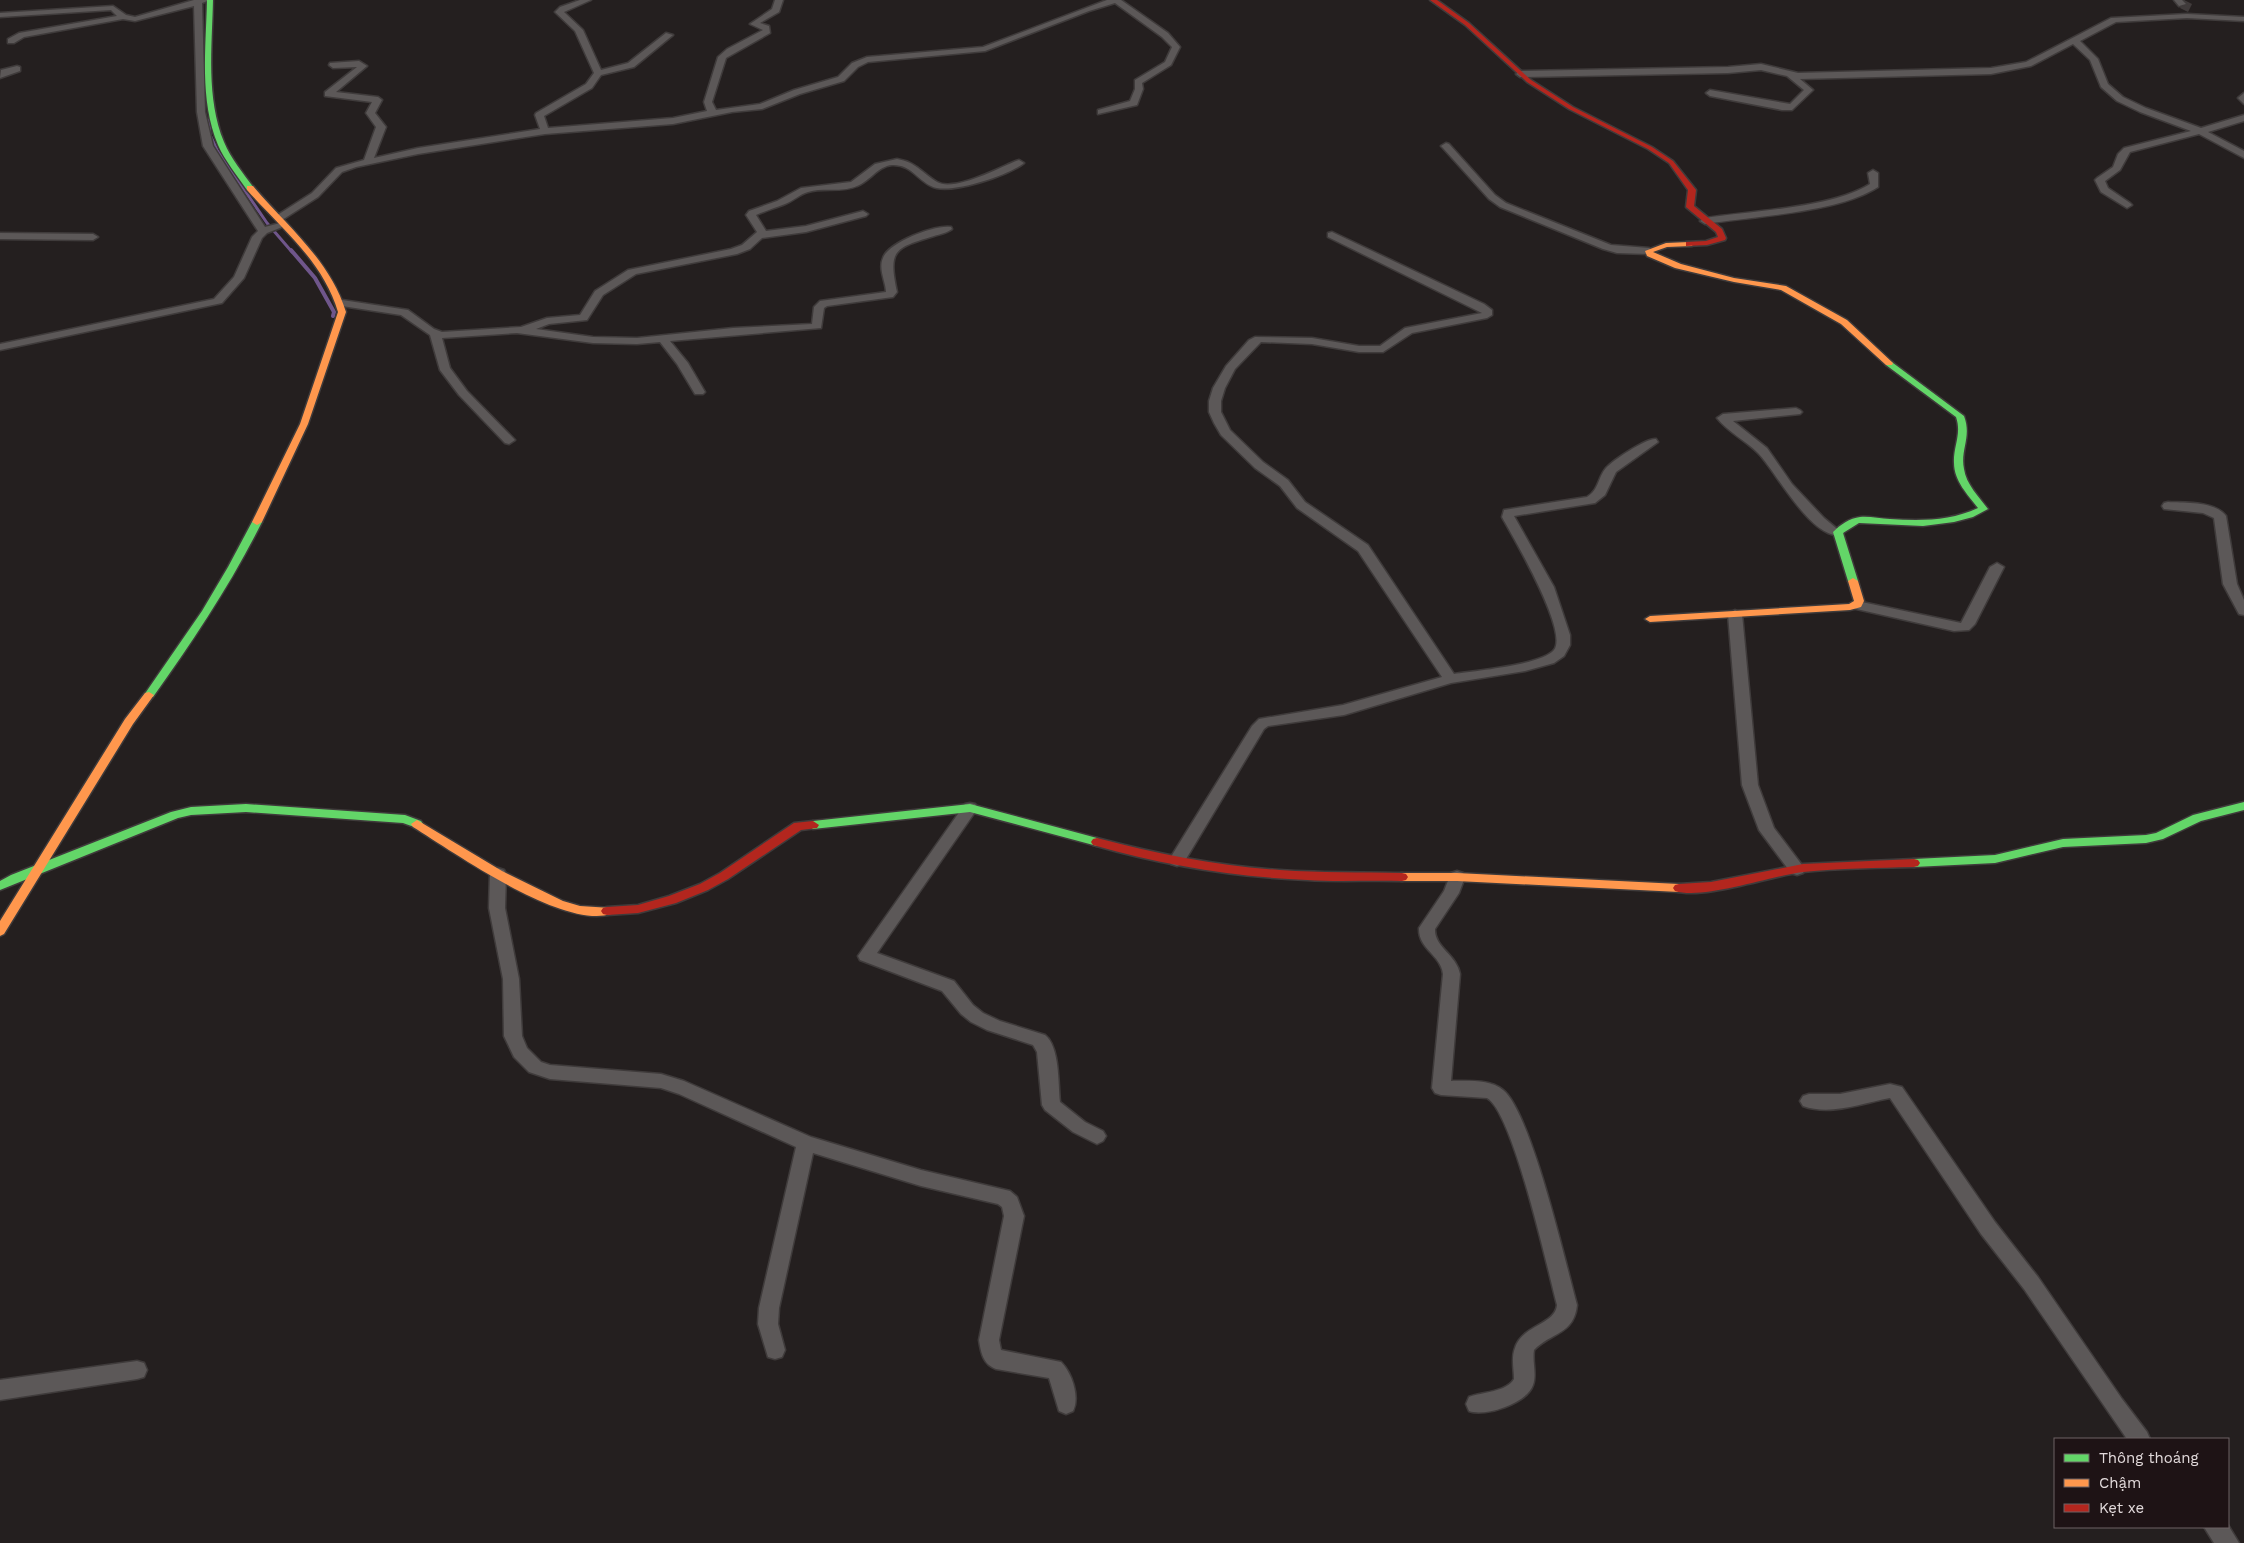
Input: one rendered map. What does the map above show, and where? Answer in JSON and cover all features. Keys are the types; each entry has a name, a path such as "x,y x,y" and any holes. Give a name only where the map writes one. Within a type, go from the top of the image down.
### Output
{"street":[{"path":"11,41 22,35 123,17 139,18 202,0"},
{"path":"0,931 34,871 129,722 183,648 242,554 304,424 342,312 342,303 315,261 256,194 225,152 219,139 202,0"},
{"path":"202,0 201,112 208,146 264,231"},
{"path":"587,0 562,9 559,12 579,30 598,72"},
{"path":"713,114 708,102 722,57 766,31 766,28 754,24 776,10 779,0"},
{"path":"0,346 218,301 236,283 257,236 281,223 315,195 340,170 368,161 545,130 664,122 772,104 797,92 840,78 855,66 867,60 985,49 1086,9 1116,0 1165,35 1176,47 1168,63 1138,82 1139,88 1134,103 1101,112"},
{"path":"1435,1 1467,24 1520,74 1571,108 1650,148 1671,162 1692,190 1690,207 1722,235 1720,240 1667,245 1649,251 1606,248 1503,205 1492,197 1446,146"},
{"path":"0,15 108,8 116,9 123,17"},
{"path":"2194,10 2207,17"},
{"path":"1520,74 1728,70 1761,67 1791,76 2001,70 2028,64 2114,20 2207,17 2244,19"},
{"path":"545,130 539,115 589,86 598,72 631,65 669,35"},
{"path":"2074,40 2094,59 2104,85 2120,99 2143,110 2198,130 2244,155"},
{"path":"333,65 359,64 363,66 328,94 378,100 370,113 381,127 368,161"},
{"path":"0,75 17,69"},
{"path":"1710,93 1782,107 1792,107 1809,90 1791,76"},
{"path":"2244,96 2242,98 2244,101"},
{"path":"2127,205 2104,190 2100,180 2117,168 2123,154 2127,150 2156,144 2198,130 2244,118"},
{"path":"761,235 761,230 751,215 752,213 786,200 806,189 837,188 854,184 880,164 897,162 912,165 936,185 946,187 986,178 998,171 1019,164"},
{"path":"1705,221 1836,201 1868,192 1875,185 1873,173"},
{"path":"524,330 547,321 584,318 598,293 632,272 732,252 746,247 761,235 806,229 863,214"},
{"path":"342,303 404,312 435,334 449,335 524,330 613,341 664,340 733,331 816,326 818,307 824,303 889,295 892,292 887,266 888,257 892,252 906,242 947,229"},
{"path":"1332,235 1480,306 1488,312 1487,314 1409,330 1384,349 1359,349 1312,341 1260,339 1253,342 1230,368 1219,388 1215,401 1215,412 1225,432 1260,465 1284,483 1301,505 1363,548 1450,679"},
{"path":"0,236 93,237"},
{"path":"1649,251 1654,257 1678,266 1790,291 1844,322 1881,357 1960,416 1964,424 1965,435 1958,464 1959,472 1983,509 1980,512 1917,524 1859,520 1852,522 1838,532 1832,531 1788,487 1767,455 1723,418 1796,412"},
{"path":"435,334 444,368 463,393 510,440"},
{"path":"664,340 682,362 699,392"},
{"path":"1177,860 1259,726 1264,722 1344,710 1450,679 1514,670 1549,660 1559,653 1563,645 1563,635 1547,587 1508,517 1508,513 1591,500 1599,495 1611,470 1652,442"},
{"path":"2168,506 2211,511 2219,515 2222,521 2223,544 2230,586 2244,611"},
{"path":"1838,532 1859,601 1857,605"},
{"path":"1650,620 1857,605 1954,627 1964,627 1968,624 1997,566"},
{"path":"1735,614 1750,785 1767,830 1797,869"},
{"path":"0,886 15,878 175,815 209,808 246,808 387,816 406,819 418,824 498,874 559,904 580,910 607,911 638,908 672,900 704,888 724,876 792,827 861,821 957,808 970,808 1116,849 1177,860 1281,874 1457,877 1698,889 1797,869 1995,859 2063,843 2146,839 2158,836 2197,818 2244,806"},
{"path":"970,808 866,956 948,986 953,990 965,1008 979,1019 1039,1040 1044,1044 1046,1052 1051,1105 1079,1127 1097,1136"},
{"path":"498,874 496,897 511,979 513,1036 520,1052 535,1067 550,1072 661,1081 684,1088 806,1143 921,1178 1003,1197 1010,1203 1014,1216 989,1340 991,1353 996,1360 1054,1369 1060,1375 1066,1404"},
{"path":"1457,877 1451,893 1426,934 1428,940 1446,960 1451,969 1452,982 1441,1088 1487,1091 1497,1095 1504,1102 1525,1153 1567,1305 1567,1313 1563,1320 1529,1341 1524,1348 1522,1356 1524,1380 1520,1389 1511,1394 1476,1404"},
{"path":"1809,1101 1841,1102 1890,1091 1896,1092 1988,1228 2031,1283 2115,1406 2139,1438"},
{"path":"775,1350 768,1324 769,1308 806,1143"},
{"path":"0,1390 136,1370"},
{"path":"2215,1528 2228,1543"}],"waterway":[{"path":"209,120 210,135 217,150 267,223 292,252"},
{"path":"291,250 315,278 334,312 333,316"}],"tunnel":[{"path":"2182,4 2194,10"}],"traffic: fast":[{"path":"210,0 209,85 214,119 224,149 250,188"},
{"path":"1853,581 1838,532 1852,522 1859,520 1906,523 1939,522 1969,515 1983,509 1960,474 1958,462 1964,431 1960,416 1889,363"},
{"path":"149,695 207,611 257,522"},
{"path":"1914,863 1995,859 2063,843 2146,839 2159,836 2197,818 2244,806"},
{"path":"0,886 15,878 175,815 191,811 246,808 405,819 417,824"},
{"path":"813,825 970,808 1097,842"}],"traffic: slow":[{"path":"250,188 317,262 337,295 342,312 304,424 257,522"},
{"path":"1689,244 1666,245 1649,251 1650,254 1678,266 1734,280 1783,288 1844,322 1889,363"},
{"path":"1650,619 1850,607 1857,605 1859,601 1853,581"},
{"path":"0,931 129,722 149,695"},
{"path":"417,824 498,874 559,904 580,910 607,911"},
{"path":"1402,877 1457,877 1679,888"}],"traffic: jam":[{"path":"1433,0 1467,24 1529,81 1571,108 1650,148 1671,162 1692,190 1690,207 1719,231 1722,238 1707,243 1689,244"},
{"path":"607,911 638,909 672,900 704,887 724,876 798,826 813,825"},
{"path":"1097,842 1201,865 1254,872 1307,876 1402,877"},
{"path":"1679,888 1726,884 1803,868 1914,863"}]}
